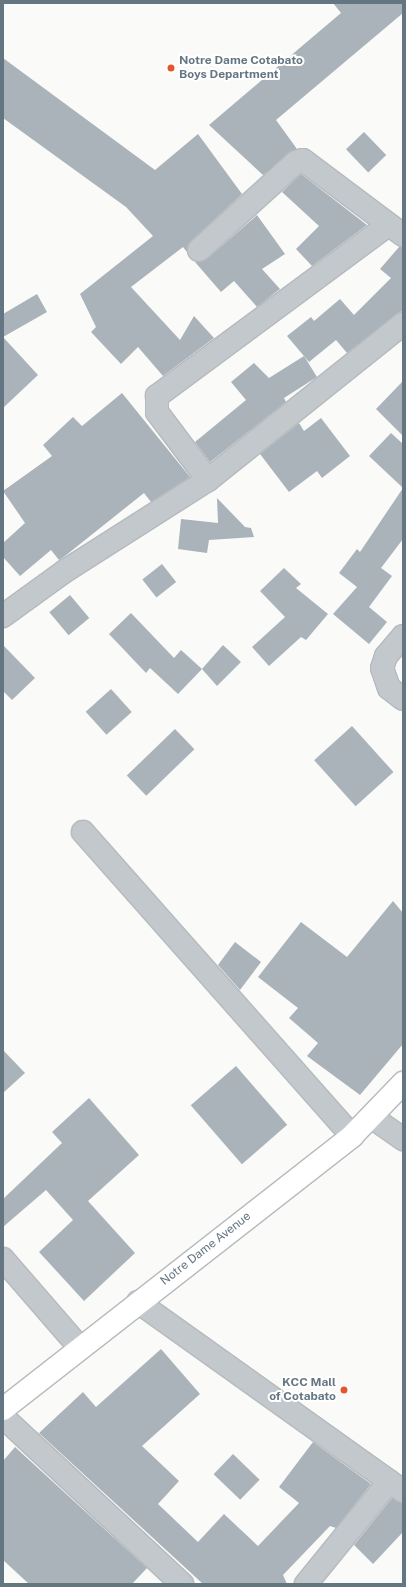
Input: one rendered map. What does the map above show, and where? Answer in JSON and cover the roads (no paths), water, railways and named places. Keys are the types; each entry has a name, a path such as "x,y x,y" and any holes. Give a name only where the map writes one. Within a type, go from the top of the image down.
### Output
{"main road":[{"name":"Notre Dame Avenue","path":"3,1409 352,1136 373,1118 403,1083"}],"street":[{"path":"200,250 296,162 303,160 353,194 395,230 158,396 157,412 208,480"},
{"path":"3,616 65,571 208,480 403,324"},
{"path":"403,636 386,656 382,668 388,688 403,699"},
{"path":"83,832 352,1136"},
{"path":"373,1118 403,1139"},
{"path":"3,1259 80,1348"},
{"path":"138,1302 396,1487 306,1584"},
{"path":"3,1417 182,1584"}],"place":[{"name":"Notre Dame Cotabato Boys Department","path":"171,68"},
{"name":"KCC Mall of Cotabato","path":"344,1390"}]}
